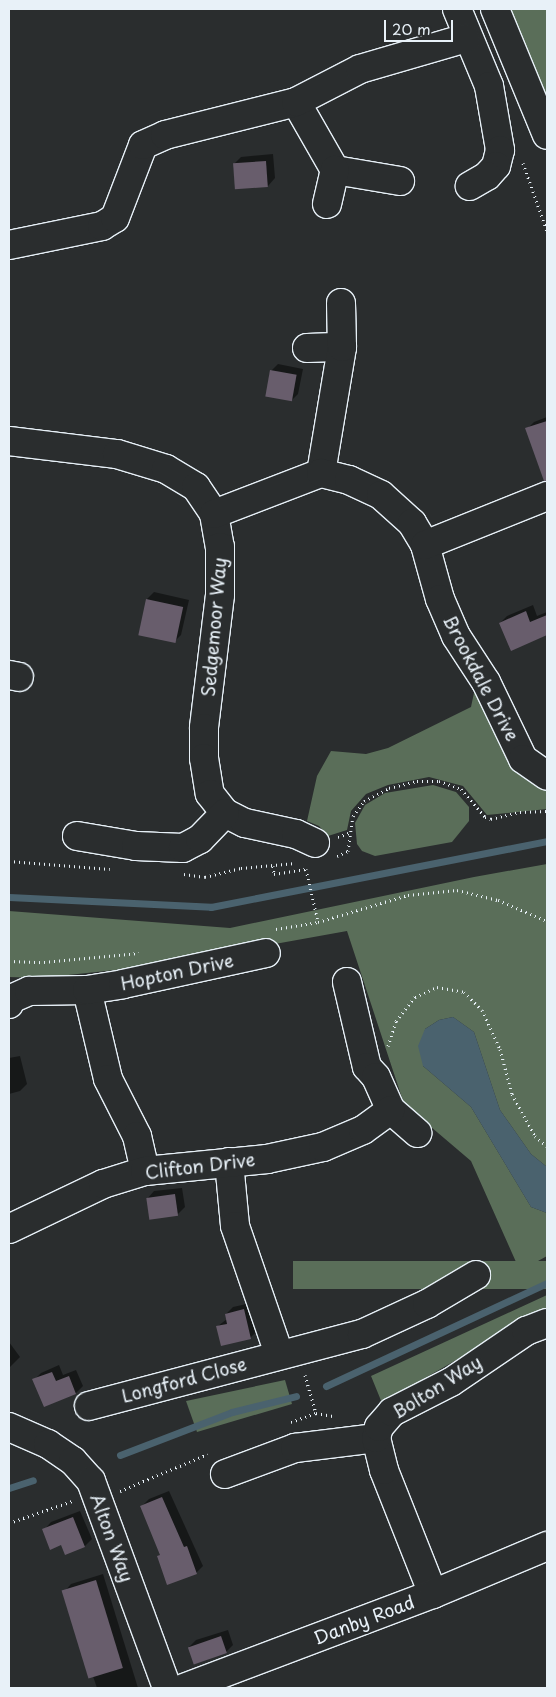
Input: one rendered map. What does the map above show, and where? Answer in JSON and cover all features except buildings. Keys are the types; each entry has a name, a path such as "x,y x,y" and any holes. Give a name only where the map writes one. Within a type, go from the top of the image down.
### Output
{"street":[{"path":"457,9 466,38 489,86 500,150 496,166 487,176 470,186"},
{"path":"495,9 547,135"},
{"path":"9,244 102,226 115,218 143,145 165,135 296,102 360,69 466,38"},
{"path":"296,102 335,170 327,204"},
{"path":"335,170 400,180"},
{"path":"214,514 321,473 342,347 341,303"},
{"path":"307,348 342,347"},
{"name":"Sedgemoor Way","path":"9,441 117,454 166,469 196,487 214,514 220,547 220,595 204,728 204,758 210,794 225,813 245,823 296,834 315,843"},
{"name":"Brookdale Drive","path":"321,473 349,480 381,495 412,523 425,545 440,599 456,636 486,682 523,759 547,776"},
{"path":"425,545 547,496"},
{"path":"77,836 136,846 183,848 200,839 225,813"},
{"name":"Hopton Drive","path":"9,1004 11,999 29,991 87,990 123,984 268,942"},
{"path":"347,982 367,1067 376,1077 392,1110 417,1133"},
{"path":"87,990 108,1079 137,1136 145,1171"},
{"name":"Clifton Drive","path":"9,1229 103,1184 145,1171 267,1158 323,1147 363,1130 392,1110"},
{"path":"229,1162 236,1226 299,1350"},
{"name":"Longford Close","path":"90,1406 362,1334 419,1308 476,1274"},
{"name":"Bolton Way","path":"376,1438 379,1427 392,1412 451,1382 526,1332 547,1323"},
{"name":"Alton Way","path":"9,1427 48,1444 73,1461 91,1481 100,1500 167,1688"},
{"path":"225,1474 295,1448 376,1438 384,1470 433,1594"},
{"name":"Danby Road","path":"184,1688 545,1552"}],"path":[{"path":"273,866 274,874 306,869 318,922"},
{"path":"268,942 318,922 408,895 457,890 498,900 547,921"},
{"path":"9,961 44,962 142,953"},
{"path":"376,1077 386,1067 396,1021 415,997 437,987 464,992 482,1010 500,1049 512,1094 535,1136 547,1146"},
{"path":"299,1350 316,1413"},
{"path":"9,1522 73,1501 85,1505 100,1500"}],"green space":[{"path":"510,9 547,9 547,103"},
{"path":"475,688 547,789 547,809 487,815 463,786 429,777 388,785 366,794 351,811 347,830 328,836 319,826 307,821 317,776 331,751 366,754 388,748 471,707"},
{"path":"433,785 456,792 469,807 469,821 452,842 375,856 362,851 357,844 355,823 365,805 385,793"},
{"path":"547,864 547,1167 531,1154 500,1110 474,1032 453,1017 439,1020 425,1029 423,1066 471,1107 531,1207 547,1213 547,1256 520,1271 471,1161 404,1104 347,931 153,966 40,978 9,977 9,911 230,928 474,877"},
{"path":"293,1261 547,1261 547,1289 293,1289"},
{"path":"547,1295 547,1312 525,1320 382,1403 371,1376"},
{"path":"285,1380 292,1404 197,1432 186,1401"}],"water":[{"path":"453,1017 474,1032 500,1110 531,1154 547,1167 547,1213 531,1207 471,1107 423,1066 418,1046 425,1029 439,1020"}],"waterway":[{"path":"9,897 211,907 547,841"},
{"path":"326,1386 547,1283"},
{"path":"120,1455 232,1412 296,1396"},
{"path":"9,1488 33,1480"}]}
